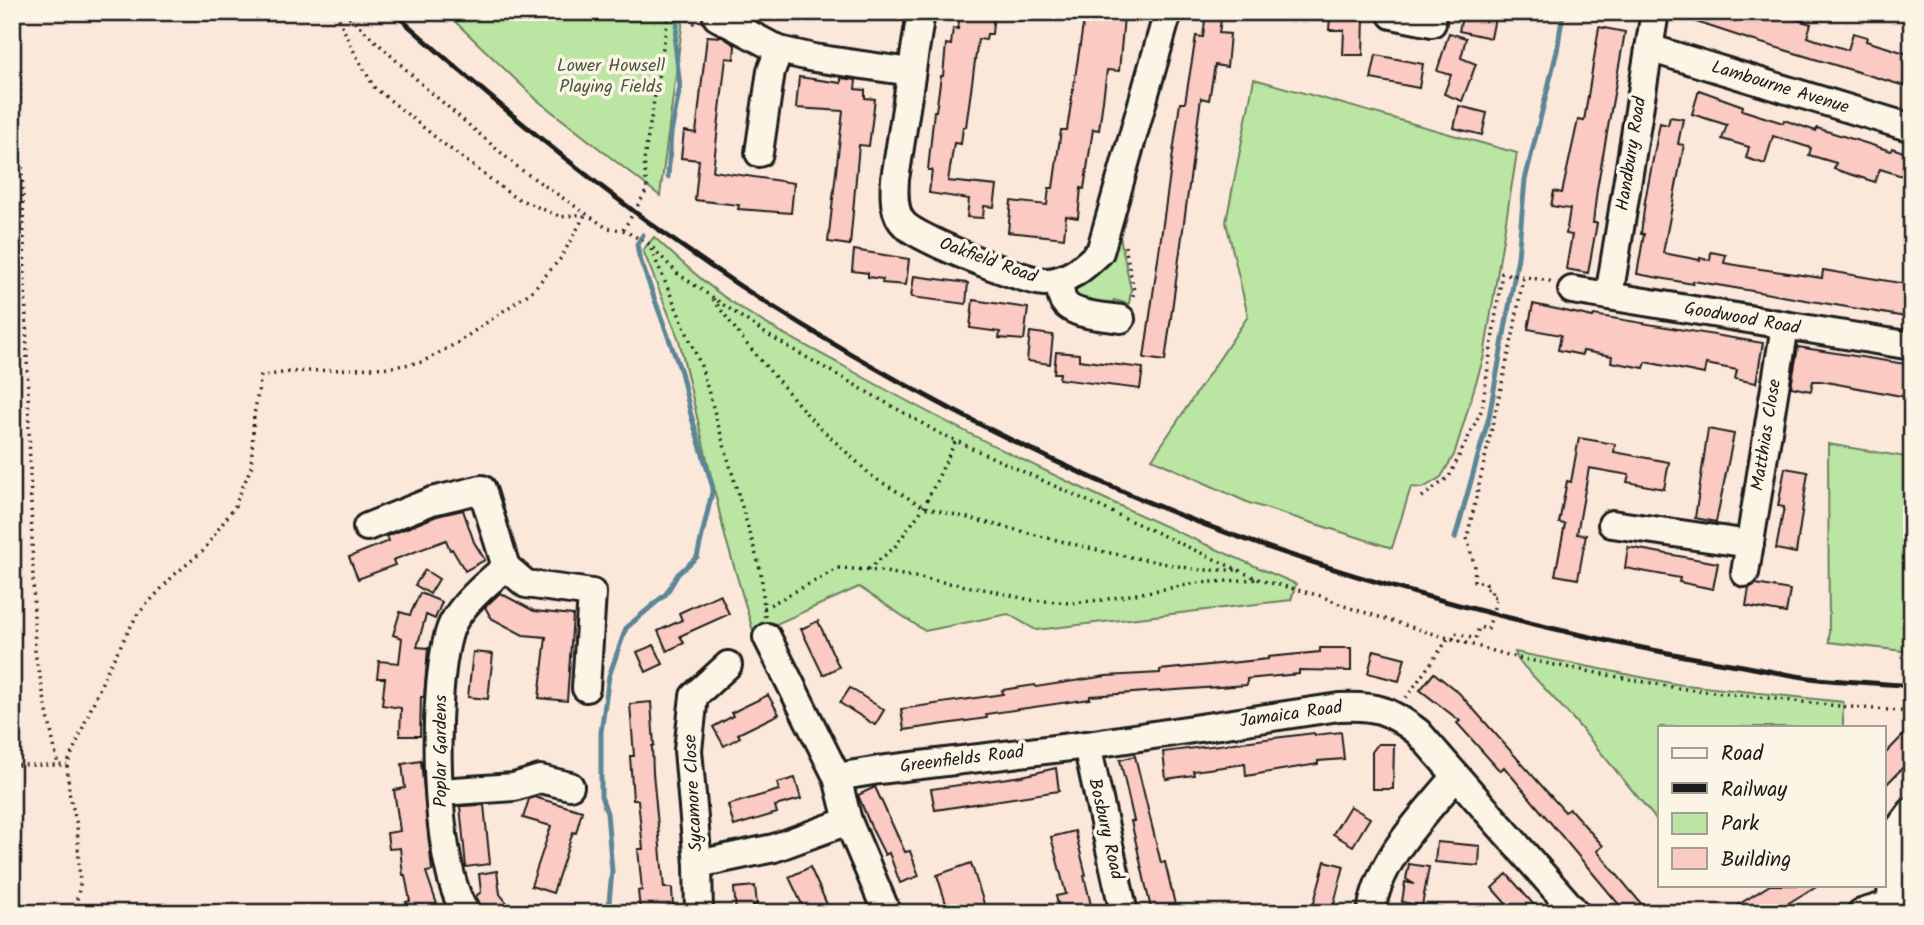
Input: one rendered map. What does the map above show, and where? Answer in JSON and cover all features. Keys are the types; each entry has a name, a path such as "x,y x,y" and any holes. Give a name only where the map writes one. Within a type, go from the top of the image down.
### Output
{"street":[{"name":"Oakfield Road","path":"921,12 895,179 894,198 904,224 932,241 1014,274 1044,282 1060,280 1080,271 1100,253 1168,12"},
{"name":"Handbury Road","path":"1609,296 1655,12"},
{"path":"714,20 779,50 814,58 911,72"},
{"name":"Lambourne Avenue","path":"1649,48 1912,128"},
{"path":"759,155 771,71 779,50"},
{"path":"1060,280 1061,296 1067,306 1076,311 1118,321"},
{"name":"Goodwood Road","path":"1572,290 1912,346"},
{"name":"Matthias Close","path":"1745,573 1785,326"},
{"path":"367,527 432,501 482,489 506,567 526,584 593,583 586,688"},
{"path":"1612,526 1750,544"},
{"name":"Poplar Gardens","path":"466,913 452,883 441,821 437,745 439,700 450,628 477,590 506,567"},
{"path":"767,637 837,777 848,821 887,913"},
{"name":"Sycamore Close","path":"728,665 694,696 688,750 698,864 774,848 848,821"},
{"name":"Jamaica Road","path":"1087,746 1339,706 1369,707 1395,714 1434,747 1456,776 1576,913"},
{"name":"Greenfields Road","path":"837,777 1087,746"},
{"name":"Bosbury Road","path":"1087,746 1124,913"},
{"path":"1371,913 1373,894 1395,851 1456,776"},
{"path":"440,792 514,787 540,779 570,786"},
{"path":"1861,913 1902,904 1888,835 1912,811"},
{"path":"698,864 699,913"}],"path":[{"path":"122,19 125,12"},
{"path":"336,12 374,87 440,141 514,197 561,217 586,213"},
{"path":"344,12 426,89 520,169 607,228 623,230 649,244 678,274 771,337 956,440 1260,580"},
{"path":"623,230 647,190 645,160 669,12"},
{"path":"681,16 714,20"},
{"path":"19,55 34,640 58,765"},
{"path":"74,913 80,885 77,825 66,765 106,673 137,615 174,575 203,551 235,506 251,467 254,415 261,376 393,367 422,362 457,343 531,292 561,258 586,213"},
{"path":"1118,321 1130,311 1134,291 1123,237"},
{"path":"649,244 701,366 761,572 767,637"},
{"path":"1422,497 1449,477 1482,409 1502,272 1561,282 1572,290"},
{"path":"1395,714 1455,633 1475,639 1479,627 1488,629 1496,602 1497,597 1491,596 1492,590 1486,588 1486,583 1474,581 1475,567 1467,538 1514,330 1521,277"},
{"path":"709,295 745,342 812,420 874,478 924,507 1105,552 1199,569 1240,570"},
{"path":"867,570 894,548 924,507 956,440"},
{"path":"764,608 839,568 954,584 1030,600 1071,603 1198,583 1260,580 1321,596 1344,606 1518,657 1677,688 1912,712"},
{"path":"12,761 17,765 66,765"}],"green space":[{"name":"Lower Howsell Playing Fields","path":"445,12 684,12 660,196 537,100"},
{"path":"1254,79 1517,153 1484,356 1454,455 1441,477 1423,488 1411,487 1392,548 1249,503 1152,459 1248,316 1226,222"},
{"path":"1117,222 1131,290 1129,304 1114,300 1109,308 1069,303 1074,283"},
{"path":"654,237 714,289 768,325 1013,455 1296,584 1291,600 1036,630 1008,614 925,631 859,587 754,634 725,536 679,340 643,250"},
{"path":"1828,444 1912,458 1912,652 1829,642"},
{"path":"1515,652 1676,684 1843,702 1843,726 1658,726 1658,822 1574,720 1518,660"}],"building":[{"path":"960,12 994,12 992,34 987,34 986,40 978,39 966,127 963,127 961,144 954,143 948,181 997,186 994,207 984,206 983,218 967,217 969,199 929,193 932,170 928,170 934,111 943,76 946,44 951,45 953,28 958,29"},
{"path":"1085,12 1124,17 1119,71 1107,70 1099,130 1093,129 1078,218 1066,216 1064,238 1008,232 1011,201 1047,205 1049,188 1053,188 1061,130 1067,130"},
{"path":"1206,12 1222,12 1219,33 1230,34 1227,67 1215,65 1209,100 1201,98 1165,361 1144,358 1180,103 1185,103 1196,36 1203,37"},
{"path":"1463,12 1495,18 1491,38 1459,31"},
{"path":"1675,12 1773,12 1811,24 1807,37 1848,50 1853,33 1867,37 1866,41 1912,55 1912,74 1908,87 1748,39 1675,15"},
{"path":"1330,16 1364,17 1363,55 1343,55 1344,30 1329,30"},
{"path":"1599,27 1625,32 1597,189 1593,223 1597,223 1588,273 1566,269 1572,235 1566,234 1570,209 1551,206 1554,191 1562,193 1578,120 1584,121"},
{"path":"1449,33 1466,38 1461,58 1476,64 1462,101 1444,94 1451,75 1437,71"},
{"path":"707,36 722,37 735,45 734,59 726,58 713,171 794,183 791,213 738,209 739,205 695,200 699,160 681,158 684,131 696,133"},
{"path":"1376,55 1423,64 1419,88 1371,79"},
{"path":"799,77 841,83 841,78 856,80 855,89 865,90 865,98 875,99 869,146 859,145 850,245 828,242 843,111 796,108"},
{"path":"1699,90 1743,106 1742,110 1783,123 1784,120 1816,131 1817,128 1912,155 1912,179 1880,169 1875,182 1834,169 1836,163 1809,155 1811,148 1773,136 1765,164 1746,158 1749,147 1722,139 1727,125 1692,114"},
{"path":"1459,106 1487,113 1482,135 1454,128"},
{"path":"1670,117 1683,119 1678,144 1684,145 1663,253 1710,260 1711,252 1726,255 1724,263 1754,268 1822,278 1823,270 1912,285 1912,318 1637,274 1644,234 1641,234 1645,201 1660,123 1668,125"},
{"path":"854,250 909,259 906,285 882,283 883,279 868,277 868,273 852,271"},
{"path":"914,276 968,283 966,304 911,297"},
{"path":"973,300 1028,308 1024,340 999,338 1000,332 970,328"},
{"path":"1533,304 1593,317 1594,315 1763,343 1756,383 1735,379 1737,370 1706,364 1704,374 1646,362 1644,368 1611,362 1612,356 1583,351 1582,355 1558,350 1561,335 1528,329"},
{"path":"1030,332 1053,335 1050,364 1027,361"},
{"path":"1798,347 1912,365 1912,398 1821,381 1813,381 1811,391 1791,387"},
{"path":"1056,352 1079,354 1079,360 1143,368 1140,389 1059,379 1060,373 1054,373"},
{"path":"1708,429 1734,434 1716,522 1695,518"},
{"path":"1579,438 1615,444 1614,452 1669,462 1664,489 1627,482 1629,475 1589,468 1577,534 1586,535 1578,579 1555,575 1565,524 1559,523 1567,481 1571,482"},
{"path":"1785,468 1808,472 1796,553 1776,549 1784,507 1778,506"},
{"path":"463,510 474,542 485,560 465,571 446,540 393,560 395,565 358,579 349,557 389,541 387,536 437,516"},
{"path":"1628,547 1718,563 1713,589 1679,582 1680,578 1625,568"},
{"path":"425,570 439,579 430,594 415,585"},
{"path":"1756,584 1790,590 1786,613 1746,606 1749,588"},
{"path":"420,593 442,602 435,619 426,615 417,647 428,648 424,697 421,697 420,736 400,736 401,708 382,705 385,678 377,678 379,661 399,663 402,638 393,635 400,612 410,615"},
{"path":"500,593 534,611 573,615 567,701 539,698 546,637 523,635 491,618 485,607"},
{"path":"720,594 729,614 680,636 684,643 667,651 658,631 682,620 679,613"},
{"path":"818,621 839,667 823,675 801,629"},
{"path":"654,645 663,664 646,672 637,652"},
{"path":"1320,648 1351,648 1351,671 1299,670 1299,674 1247,679 1247,685 1090,696 1090,699 986,714 987,718 904,730 901,709 1003,694 1002,690 1035,685 1268,659 1320,652"},
{"path":"1374,650 1405,658 1399,681 1368,673"},
{"path":"473,652 493,654 488,699 468,697"},
{"path":"1434,673 1459,693 1565,812 1570,809 1603,846 1597,851 1649,913 1626,913 1504,767 1500,771 1457,723 1460,721 1420,690"},
{"path":"850,688 884,710 875,725 840,703"},
{"path":"768,695 779,714 738,734 740,737 724,746 713,727 733,716 731,713"},
{"path":"651,702 653,773 664,888 672,888 673,906 640,909 638,891 642,890 638,849 643,849 638,800 633,800 630,756 634,756 630,704"},
{"path":"1912,726 1912,758 1885,786 1885,754"},
{"path":"1341,732 1344,759 1318,761 1318,764 1246,776 1245,764 1193,771 1194,775 1166,779 1163,752"},
{"path":"1378,744 1394,744 1393,789 1372,789 1372,752"},
{"path":"1135,756 1161,863 1165,862 1177,913 1152,913 1120,760"},
{"path":"421,761 432,871 426,872 440,913 410,913 406,902 410,901 400,848 389,849 387,833 400,831 394,790 405,788 402,764"},
{"path":"1056,768 1059,791 935,810 931,789 1022,776"},
{"path":"795,778 801,799 775,806 777,813 734,826 728,805 779,790 777,783"},
{"path":"875,787 905,852 910,851 919,876 900,883 889,853 885,855 871,827 858,795"},
{"path":"534,797 582,811 553,893 531,886 551,826 523,818 529,799"},
{"path":"484,805 490,864 466,867 460,806"},
{"path":"1350,806 1370,818 1353,846 1333,834"},
{"path":"1075,831 1093,913 1060,913 1056,896 1066,894 1051,837"},
{"path":"1437,842 1480,846 1479,866 1435,862"},
{"path":"1325,861 1344,866 1332,911 1313,906"},
{"path":"971,863 987,913 949,913 937,875"},
{"path":"1409,864 1429,867 1422,906 1402,902 1405,882 1414,884 1406,879"},
{"path":"810,867 831,913 806,913 789,877"},
{"path":"497,871 500,894 515,913 485,913 476,896 481,892 479,874"},
{"path":"1507,874 1541,913 1514,913 1492,888"},
{"path":"755,886 757,905 753,905 753,913 736,913 734,888"},
{"path":"1768,886 1816,886 1782,907 1780,904 1766,913 1725,913"}],"waterway":[{"path":"668,177 671,133 680,87 675,43 679,12"},
{"path":"1455,538 1489,417 1518,257 1525,180 1557,51 1563,12"},
{"path":"608,913 612,871 607,813 601,796 601,732 609,676 626,628 666,594 678,574 697,557 713,488 681,372 639,256 637,244 643,235"}],"railway":[{"path":"393,12 476,85 605,190 740,286 898,381 1009,439 1121,491 1315,563 1409,591 1575,634 1790,675 1912,686"}]}
